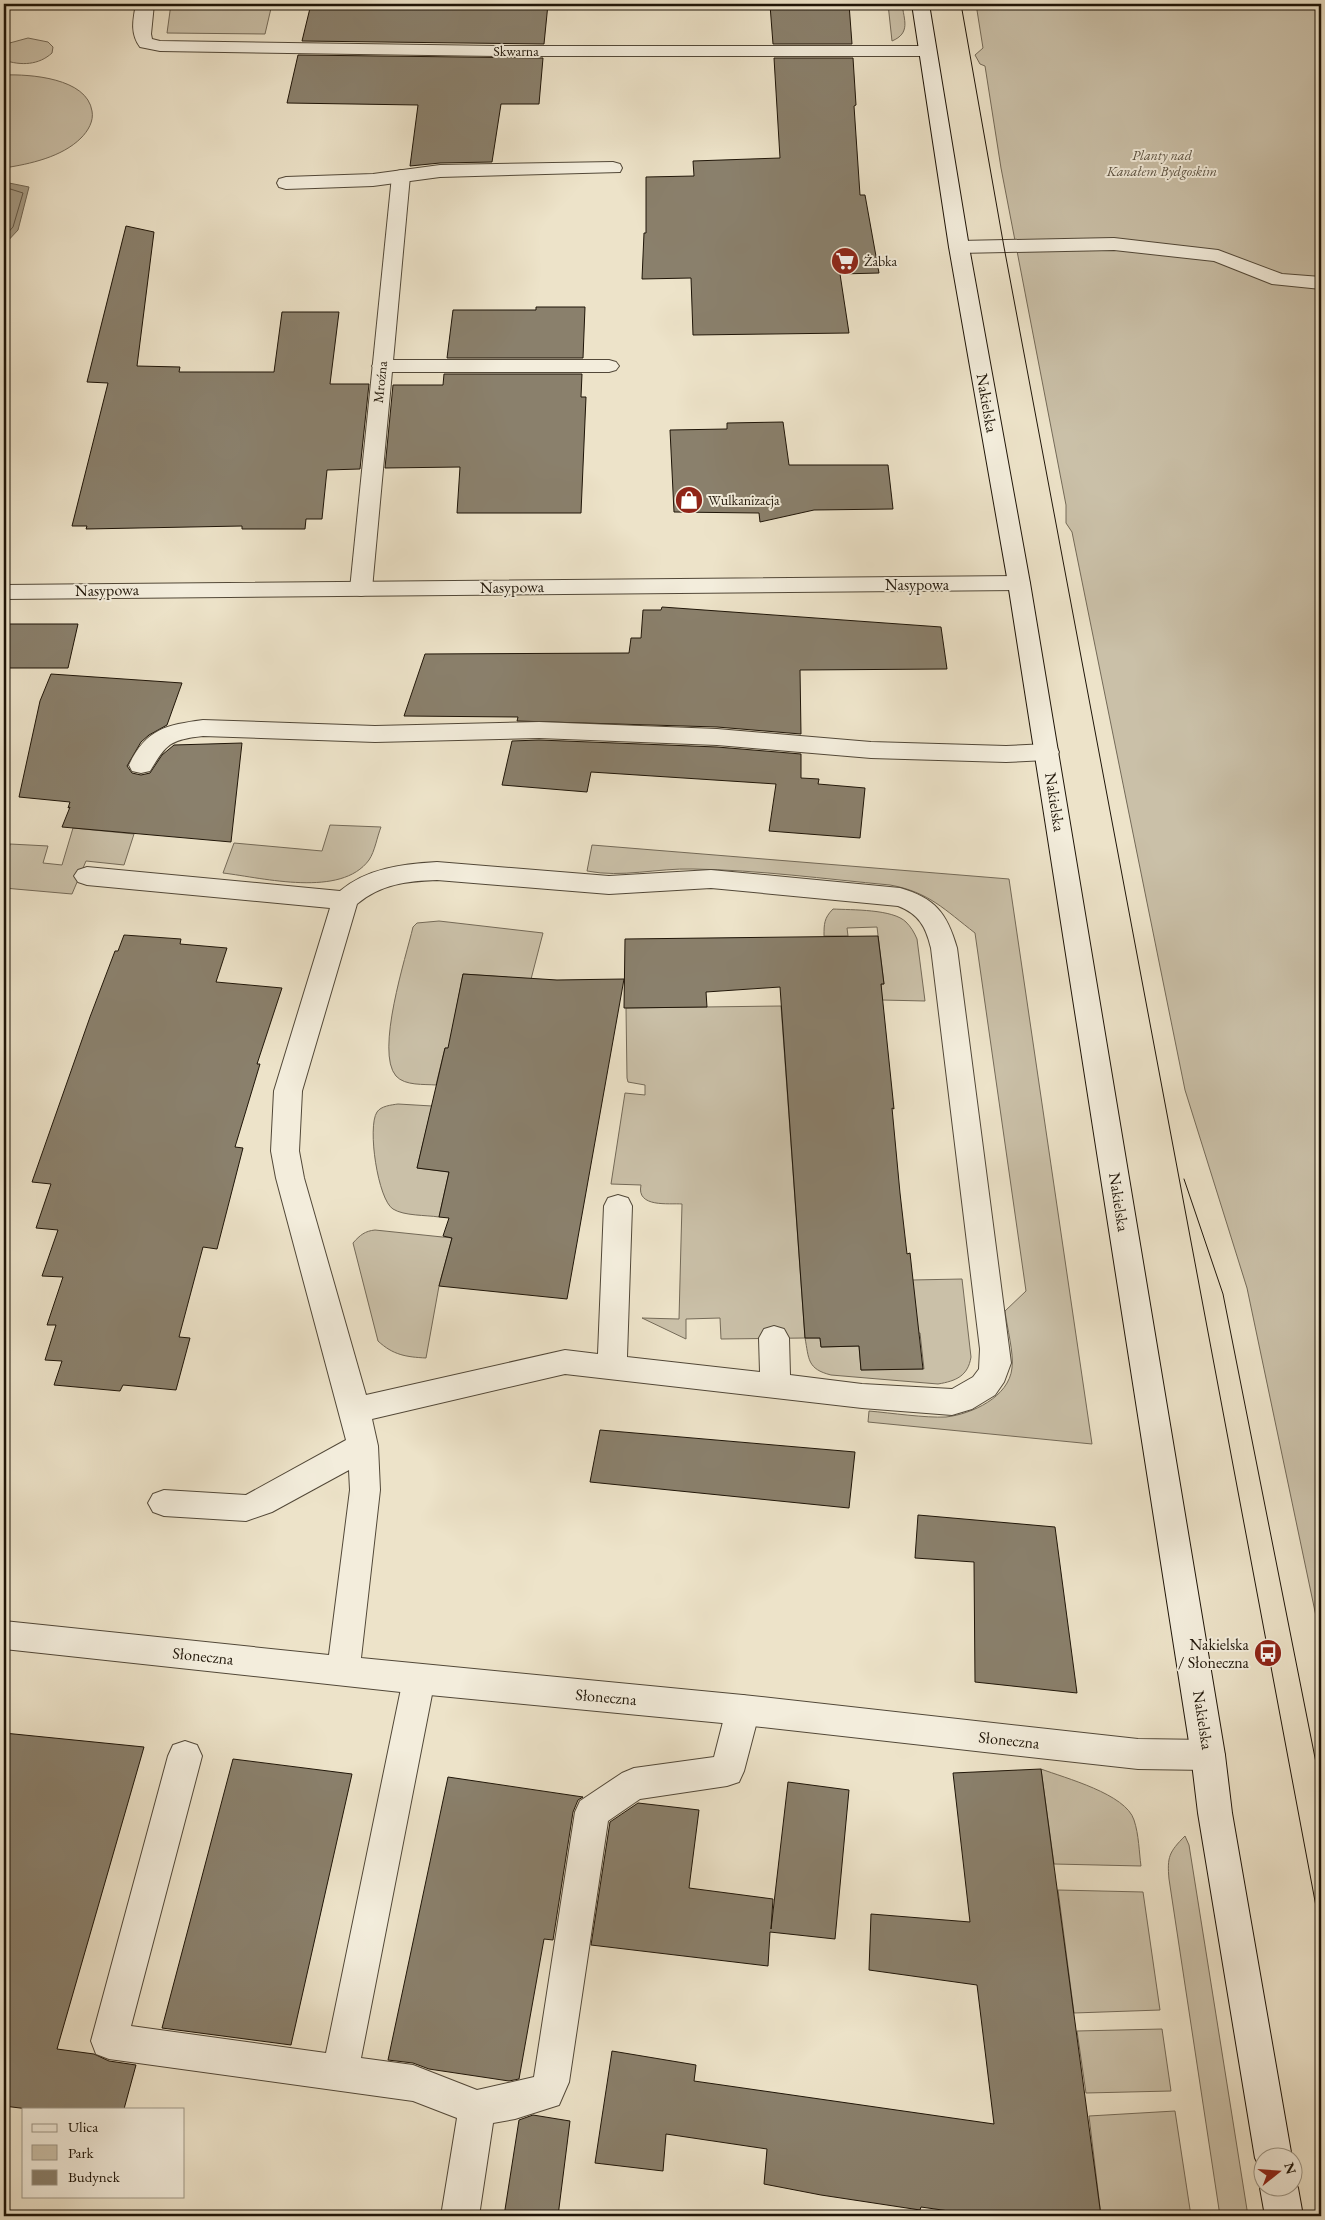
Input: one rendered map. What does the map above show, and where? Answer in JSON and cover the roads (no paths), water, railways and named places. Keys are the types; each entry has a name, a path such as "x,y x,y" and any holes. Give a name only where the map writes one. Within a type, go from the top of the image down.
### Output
{"street":[{"name":"Skwarna","path":"145,4 141,33 142,39 146,43 160,46 498,51 927,51"},
{"name":"Nakielska","path":"920,4 959,248 1047,752 1208,1755 1215,1813 1272,2148"},
{"path":"286,183 357,181 440,171 612,168"},
{"name":"Mroźna","path":"361,589 401,176"},
{"path":"959,248 1114,244 1218,256 1279,280 1321,283"},
{"path":"382,366 608,366"},
{"name":"Nasypowa","path":"4,592 1019,583"},
{"path":"141,765 146,752 155,742 175,732 203,728 375,734 539,730 717,737 870,750 1006,754 1047,752"},
{"path":"343,1670 366,1490 363,1446 355,1410 290,1178 285,1151 288,1092 345,900 357,889 376,880 411,872 437,871 609,885 711,879 900,897 913,901 934,918 944,948 996,1349 994,1373 984,1386 961,1400 952,1402 862,1396 565,1362 355,1410"},
{"path":"87,876 345,900"},
{"path":"612,1367 618,1206"},
{"path":"774,1338 775,1386"},
{"path":"164,1503 246,1508 261,1503 363,1446"},
{"name":"Słoneczna","path":"4,1635 343,1670 419,1680 743,1710 1138,1754 1208,1755"},
{"path":"340,2073 419,1680"},
{"path":"185,1756 109,2041 413,2084 477,2108 532,2097 546,2092 551,2082 592,1812 634,1784 726,1771 743,1710"},
{"path":"460,2216 477,2108"},
{"path":"1281,2198 1284,2216"}],"water":[{"path":"4,182 29,187 18,230 4,245"}],"tram line":[{"path":"961,4 1004,247 1321,1933"},
{"path":"1184,1179 1223,1294 1321,1788"}],"place":[{"name":"Żabka","path":"845,261"},
{"name":"Wulkanizacja","path":"689,500"},
{"name":"Nakielska / Słoneczna","path":"1268,1653"}],"park label":[{"name":"Planty nad Kanałem Bydgoskim","path":"1162,164"}]}
